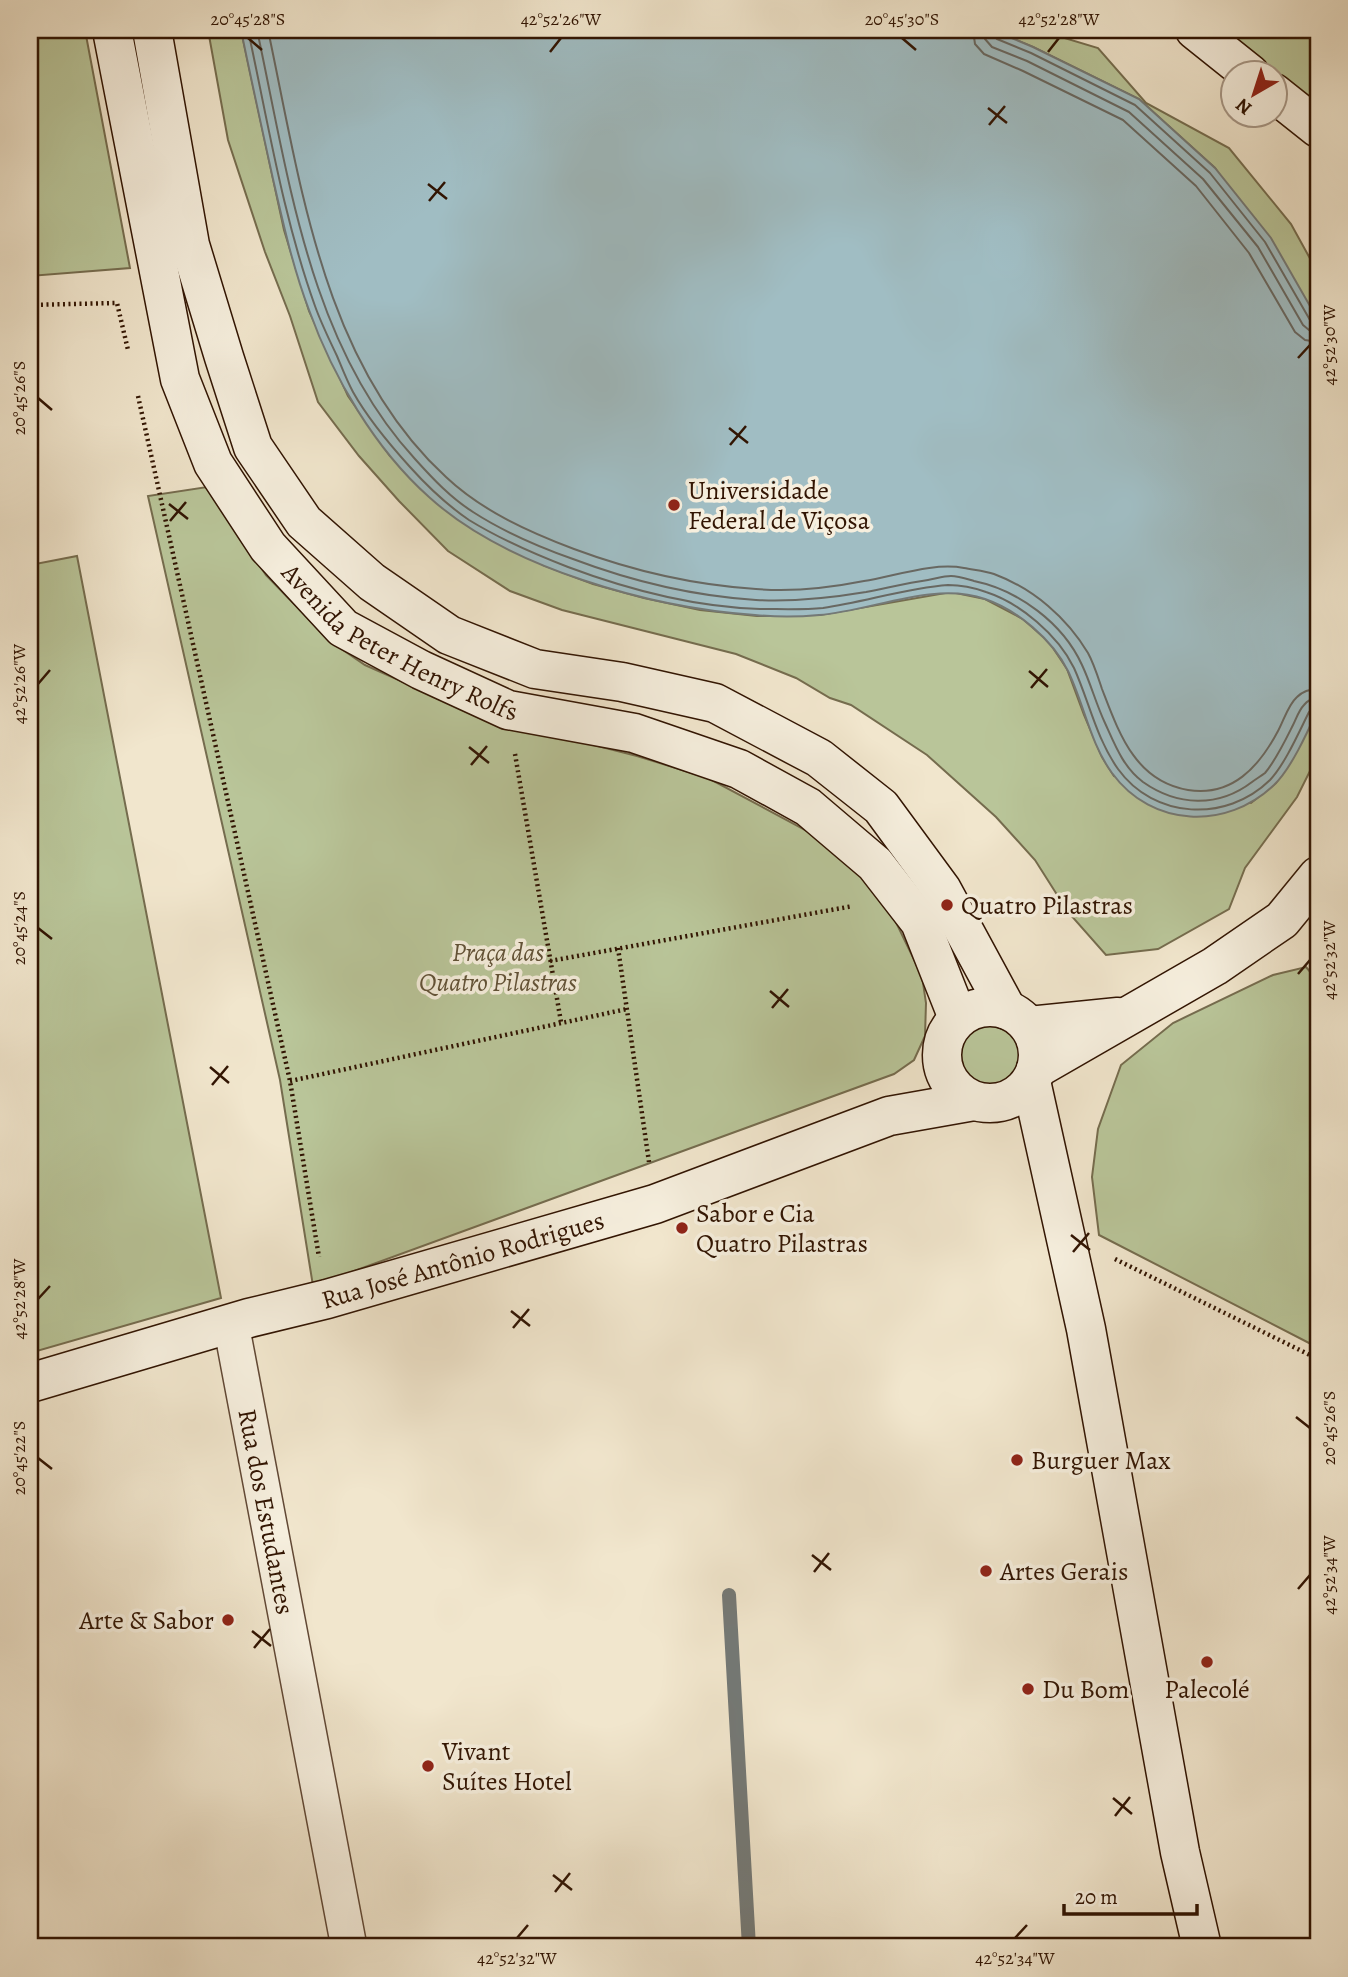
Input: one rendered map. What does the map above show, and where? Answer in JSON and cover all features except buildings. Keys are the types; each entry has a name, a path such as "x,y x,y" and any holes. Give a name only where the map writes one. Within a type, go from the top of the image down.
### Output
{"main road":[{"name":"Avenida Peter Henry Rolfs","path":"113,30 180,379 213,463 268,547 344,628 421,670 508,710 634,733 739,769 808,807 875,864 920,922 958,1018"},
{"name":"Avenida Peter Henry Rolfs","path":"152,30 190,245 220,345 253,447 304,522 372,582 449,635 535,668 622,682 715,703 819,758 881,807 942,890 1018,1018"},
{"path":"1195,30 1232,60"},
{"path":"1288,104 1318,128"},
{"name":"Rua José Antônio Rodrigues","path":"30,1383 654,1204 889,1116 1011,1088 1300,915 1318,876"},
{"path":"981,1007 994,1007 1018,1018 1036,1040 1038,1054 1011,1088 955,1088 944,1069 941,1055 944,1041 958,1018 981,1007"},
{"path":"1018,1018 1131,1015"},
{"name":"Rua José Antônio Rodrigues","path":"889,1116 944,1069"},
{"path":"1011,1088 1065,1232 1086,1329 1180,1852 1202,1947"}],"street":[{"name":"Rua dos Estudantes","path":"231,1324 348,1947"}],"path":[{"path":"30,305 117,303 129,358"},
{"path":"135,385 289,1081 327,1299"},
{"path":"508,710 561,1022"},
{"path":"550,961 902,897"},
{"path":"618,948 654,1204"},
{"path":"289,1081 627,1009"},
{"path":"1065,1232 1099,1252 1318,1359"}],"green space":[{"path":"30,30 85,30 130,268 30,276"},
{"path":"208,30 241,30 284,230 309,311 348,396 390,456 543,565 593,584 644,598 700,610 757,616 820,615 951,592 985,599 1023,619 1049,642 1067,669 1102,757 1114,776 1251,803 1276,783 1299,747 1318,709 1318,755 1297,797 1245,868 1229,909 1158,949 1106,955 1068,912 1035,860 996,817 927,755 851,705 830,698 796,678 736,654 562,610 510,591 448,551 359,456 318,402 228,140"},
{"path":"992,30 1038,30 1098,48 1146,103 1229,148 1291,224 1318,273 1318,322 1215,168 1139,99"},
{"path":"1184,30 1318,30 1318,113 1288,93 1288,60 1235,60"},
{"name":"Praça das Quatro Pilastras","path":"207,487 266,575 330,641 365,665 480,716 637,756 708,778 824,840 867,880 891,912 922,976 926,1003 925,1036 914,1060 894,1074 313,1286 280,1080 148,496"},
{"path":"77,556 221,1298 30,1353 30,565"},
{"path":"1306,967 1318,981 1318,1405 1311,1344 1099,1235 1092,1177 1098,1129 1121,1065 1173,1023 1273,975"},
{"path":"990,1014 1023,1032 1031,1045 1030,1062 1019,1084 1008,1093 992,1097 960,1085 949,1064 950,1048 957,1034 975,1019"}],"water":[{"path":"241,30 992,30 1139,99 1215,168 1271,238 1318,320 1318,709 1287,769 1274,785 1255,800 1234,810 1190,817 1168,813 1148,804 1129,791 1104,761 1068,671 1053,648 1021,618 985,599 945,593 803,616 763,616 715,611 672,604 583,580 539,564 461,522 429,497 391,457 358,411 330,361 303,294 289,245"}],"waterway":[{"path":"729,1595 749,1947"}],"place":[{"name":"Universidade Federal de Viçosa","path":"674,505"},
{"name":"Quatro Pilastras","path":"947,905"},
{"name":"Sabor e Cia Quatro Pilastras","path":"682,1228"},
{"name":"Burguer Max","path":"1017,1460"},
{"name":"Artes Gerais","path":"986,1571"},
{"name":"Arte & Sabor","path":"228,1620"},
{"name":"Palecolé","path":"1207,1662"},
{"name":"Du Bom","path":"1028,1689"},
{"name":"Vivant Suítes Hotel","path":"428,1766"}]}
